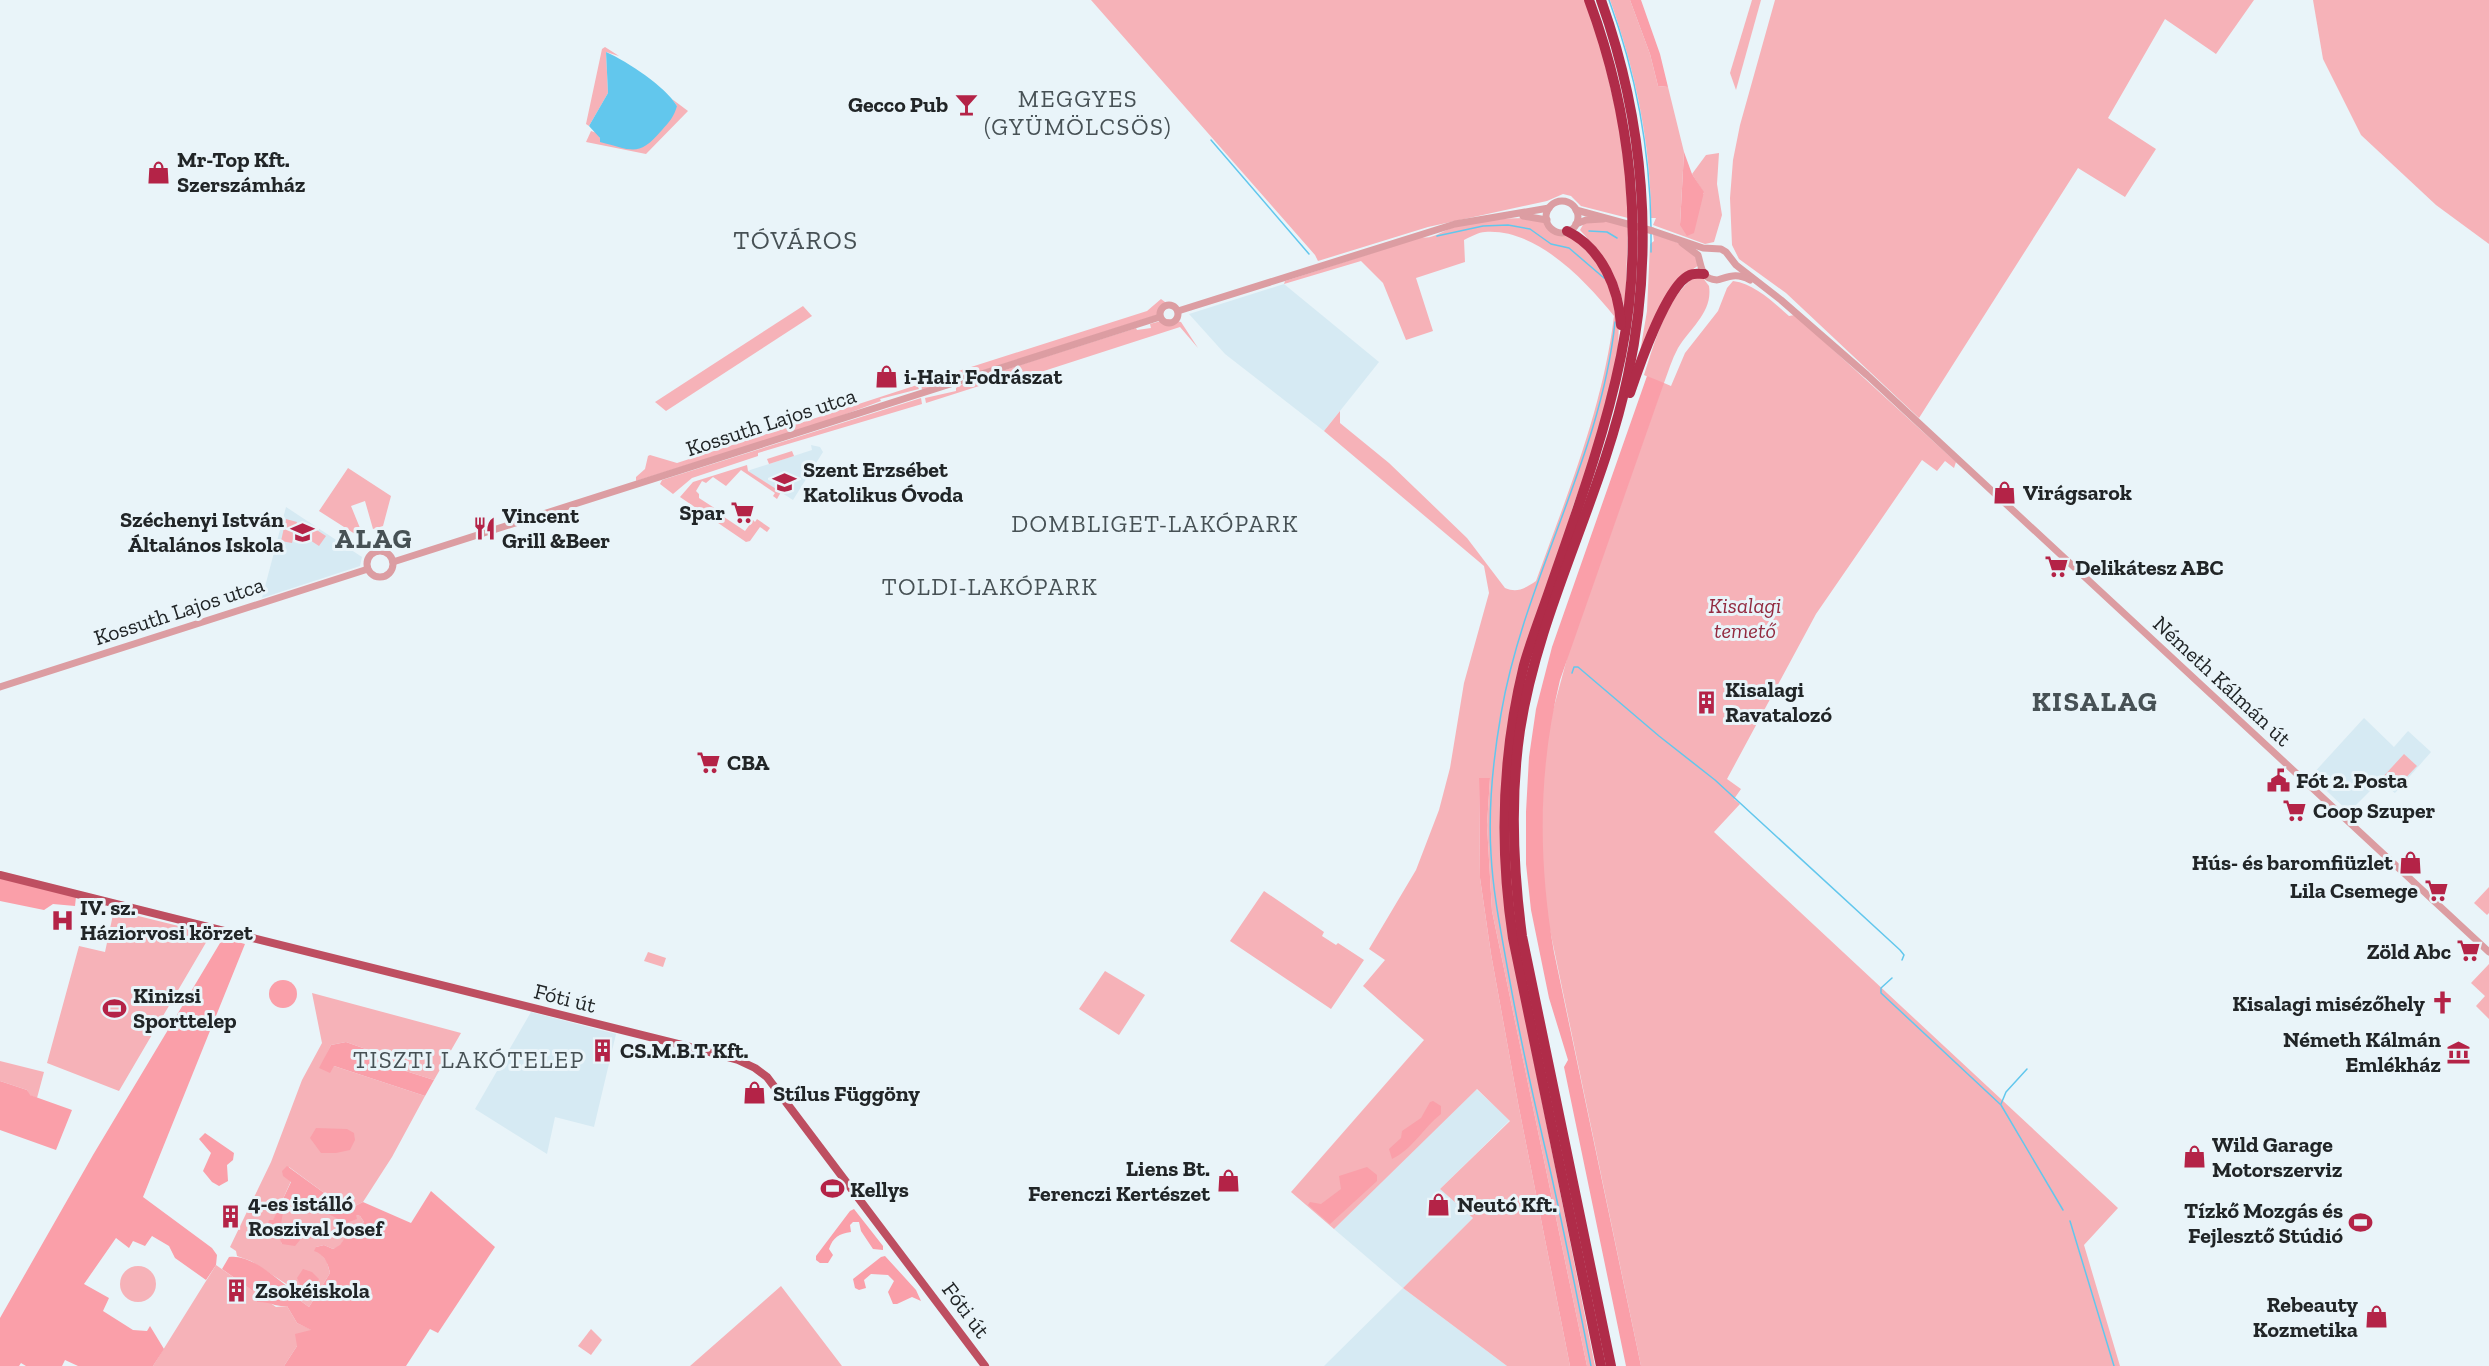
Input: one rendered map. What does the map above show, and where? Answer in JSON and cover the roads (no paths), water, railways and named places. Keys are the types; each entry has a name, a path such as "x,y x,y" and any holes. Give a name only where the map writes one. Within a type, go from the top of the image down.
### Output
{"highway":[{"path":"1589,0 1611,67 1624,128 1629,172 1632,263 1623,345 1596,455 1525,663 1506,765 1503,829 1505,884 1513,938 1601,1366"},
{"path":"1601,0 1622,63 1630,98 1637,137 1643,204 1643,263 1639,311 1628,376 1614,430"},
{"path":"1571,228 1612,280 1620,309 1623,345"},
{"path":"1611,1366 1522,936 1513,828 1515,778 1521,728 1549,619 1614,430 1668,299 1685,278 1691,274 1704,274"}],"main road":[{"name":"Fóti út","path":"0,875 698,1049 738,1060 755,1068 767,1077 985,1366"}],"street":[{"path":"1178,311 1429,231 1466,222 1549,208 1563,201 1576,210 1710,249 1721,249 1729,254 1732,261 1765,287"},
{"path":"1546,220 1549,208"},
{"path":"1571,228 1576,210"},
{"path":"1512,216 1531,216 1546,220 1557,232 1587,220 1608,219"},
{"path":"1672,237 1695,252 1704,274 1718,280 1728,275 1740,275 1765,287"},
{"path":"1700,261 1705,252 1710,249"},
{"path":"1728,275 1732,261"},
{"name":"Németh Kálmán út","path":"1765,287 1867,375 2489,952"},
{"path":"1168,305 1178,311 1178,316 1172,323 1166,323 1160,317 1161,310 1168,305"},
{"name":"Kossuth Lajos utca","path":"393,562 1160,317"},
{"path":"377,552 387,553 393,562 391,572 382,577 375,576 368,569 369,558 377,552"},
{"name":"Kossuth Lajos utca","path":"0,687 368,569"}],"water":[{"path":"606,52 645,75 677,106 667,124 654,139 641,148 634,150 600,142 600,138 589,126 608,93"}],"waterway":[{"path":"1609,0 1627,55 1640,112 1648,170 1651,228"},
{"path":"1211,140 1309,254"},
{"path":"1437,236 1483,226 1508,225 1530,229 1551,244 1569,248 1604,278"},
{"path":"1589,231 1607,232 1617,238"},
{"path":"1651,233 1651,252"},
{"path":"1591,1366 1512,992 1494,883 1490,819 1496,749 1512,664 1543,567 1595,422 1607,372 1615,322"},
{"path":"1572,673 1574,667 1578,667 1715,780 1900,950 1904,955 1902,960"},
{"path":"1892,978 1881,988 1881,993 2001,1105 2063,1210"},
{"path":"2001,1104 2006,1092 2027,1069"},
{"path":"2070,1221 2114,1366"}],"place":[{"name":"Gecco Pub","path":"966,104"},
{"name":"Mr-Top Kft. Szerszámház","path":"159,172"},
{"name":"i-Hair Fodrászat","path":"886,376"},
{"name":"Szent Erzsébet Katolikus Óvoda","path":"785,482"},
{"name":"Virágsarok","path":"2005,492"},
{"name":"Spar","path":"743,512"},
{"name":"Vincent Grill &Beer","path":"484,528"},
{"name":"Széchenyi István Általános Iskola","path":"302,532"},
{"name":"Delikátesz ABC","path":"2057,567"},
{"name":"Kisalagi Ravatalozó","path":"1707,702"},
{"name":"CBA","path":"709,762"},
{"name":"Fót 2. Posta","path":"2278,780"},
{"name":"Coop Szuper","path":"2295,810"},
{"name":"Hús- és baromfiüzlet","path":"2411,862"},
{"name":"Lila Csemege","path":"2436,890"},
{"name":"IV. sz. Háziorvosi körzet","path":"62,920"},
{"name":"Zöld Abc","path":"2469,951"},
{"name":"Kisalagi misézőhely","path":"2443,1003"},
{"name":"Kinizsi Sporttelep","path":"115,1008"},
{"name":"CS.M.B.T Kft.","path":"602,1050"},
{"name":"Németh Kálmán Emlékház","path":"2459,1052"},
{"name":"Stílus Függöny","path":"755,1093"},
{"name":"Wild Garage Motorszerviz","path":"2194,1157"},
{"name":"Liens Bt. Ferenczi Kertészet","path":"1228,1181"},
{"name":"Kellys","path":"832,1189"},
{"name":"Neutó Kft.","path":"1439,1204"},
{"name":"4-es istálló Roszival Josef","path":"230,1216"},
{"name":"Tízkő Mozgás és Fejlesztő Stúdió","path":"2361,1223"},
{"name":"Zsokéiskola","path":"237,1290"},
{"name":"Rebeauty Kozmetika","path":"2376,1317"}],"district":[{"name":"MEGGYES (GYÜMÖLCSÖS)","path":"1078,112"},
{"name":"TÓVÁROS","path":"796,240"},
{"name":"DOMBLIGET-LAKÓPARK","path":"1155,523"},
{"name":"ALAG","path":"374,538"},
{"name":"TOLDI-LAKÓPARK","path":"990,586"},
{"name":"KISALAG","path":"2095,701"},
{"name":"TISZTI LAKÓTELEP","path":"469,1059"}],"park label":[{"name":"Kisalagi temető","path":"1745,618"}]}
